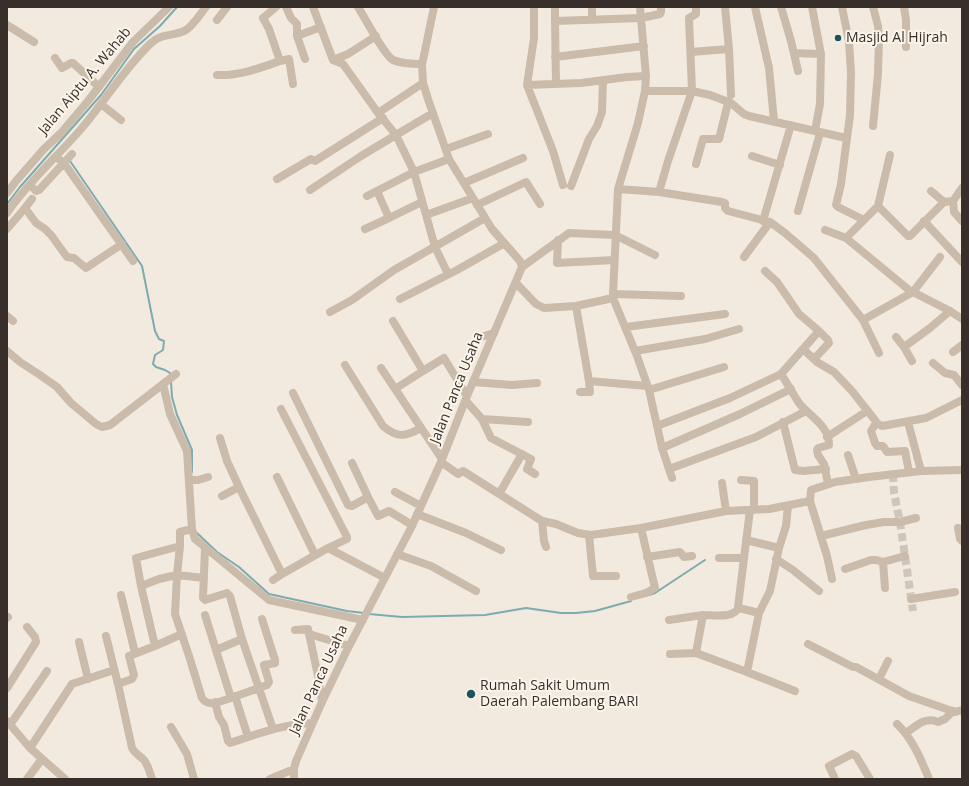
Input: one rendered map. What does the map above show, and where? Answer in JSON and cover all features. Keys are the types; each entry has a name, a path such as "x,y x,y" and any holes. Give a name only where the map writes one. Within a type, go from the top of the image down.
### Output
{"street":[{"name":"Jalan Aiptu A. Wahab","path":"7,193 16,180 44,149 61,133 99,87 133,42 170,7"},
{"path":"7,213 16,200 64,149 124,73 150,43 161,36 186,30 206,7"},
{"path":"217,20 227,7"},
{"path":"276,7 263,18 269,29 280,61"},
{"path":"217,75 228,76 240,74 280,61 304,56 297,36 297,24 291,18 286,7"},
{"path":"314,7 334,60 343,64 380,115 396,134 414,172 435,247 448,274"},
{"path":"358,7 392,59 403,63 422,64"},
{"path":"434,7 422,64 423,82 433,113 449,159 492,229 503,244 520,261 522,266 569,233 615,235 656,254"},
{"path":"534,7 534,38 527,85 567,186 602,112 603,80"},
{"path":"555,7 556,84"},
{"path":"592,7 592,20"},
{"path":"640,7 646,76 645,91 638,123 618,190 613,296 648,388 662,448 670,473 756,437 806,410"},
{"path":"555,21 640,18 660,14 661,7"},
{"path":"659,192 692,91 689,18 696,14 696,7"},
{"path":"725,7 731,94"},
{"path":"755,7 769,68 774,121"},
{"path":"781,7 798,71"},
{"path":"798,211 818,132 820,107 821,54 812,7"},
{"path":"842,7 849,42 851,72 850,115 841,184 836,205 864,220"},
{"path":"873,7 878,26 879,38 878,74 873,126"},
{"path":"904,7 906,20 906,47"},
{"path":"7,25 34,42"},
{"path":"297,36 321,27"},
{"path":"334,60 348,54 376,36"},
{"path":"555,57 644,46"},
{"path":"691,52 729,49"},
{"path":"794,53 821,54"},
{"path":"55,58 62,68 73,63 99,87"},
{"path":"289,59 294,84"},
{"path":"527,85 581,83 646,76"},
{"path":"277,179 311,158 315,161 380,115 423,82"},
{"path":"645,91 692,91 710,95 731,103 746,115 846,138"},
{"path":"696,164 703,140 719,139 728,103"},
{"path":"101,104 121,120"},
{"path":"310,190 360,156 433,113"},
{"path":"744,257 767,221 791,125"},
{"path":"446,149 488,134"},
{"path":"846,238 878,206 890,155"},
{"path":"57,156 67,159 133,260"},
{"path":"752,156 780,165"},
{"path":"464,183 523,158"},
{"path":"30,185 38,191 67,159"},
{"path":"367,196 414,172 449,159"},
{"path":"426,215 475,202 526,182 540,204"},
{"path":"962,188 953,201 954,212 962,221"},
{"path":"618,190 659,192 722,202 728,211 767,221 785,233 814,258 863,320 879,353"},
{"path":"377,191 389,218"},
{"path":"931,191 944,202"},
{"path":"7,229 32,199"},
{"path":"878,206 909,237 944,202 953,201"},
{"path":"365,228 422,202"},
{"path":"25,208 36,223 51,235 67,257 74,258 85,267 88,267 122,244"},
{"path":"330,312 352,300 394,270 485,218"},
{"path":"924,221 962,262"},
{"path":"825,230 846,238 913,292 950,311 962,319"},
{"path":"558,240 558,263 614,260"},
{"path":"400,299 457,270 503,244"},
{"path":"863,320 913,292 940,257"},
{"name":"Jalan Panca Usaha","path":"294,779 296,761 312,723 349,646 419,510 441,461 522,266"},
{"path":"765,271 777,282 799,314 828,340 829,343 814,359"},
{"path":"516,283 536,304 544,308 576,306 613,296 681,296"},
{"path":"576,306 590,392 580,392"},
{"path":"904,347 950,311"},
{"path":"626,327 725,314"},
{"path":"393,320 423,370"},
{"path":"635,351 705,339 739,329"},
{"path":"478,338 494,332"},
{"path":"657,426 730,398 781,374 818,332"},
{"path":"896,337 912,361"},
{"path":"953,352 962,345"},
{"path":"803,349 814,359 834,372 852,391 876,423 882,426 917,421 934,415 962,400"},
{"path":"7,351 20,362 54,385 76,408 102,427 110,425 171,378 170,414 187,451 193,480 192,529 195,539 205,549 269,600 363,619"},
{"path":"394,389 444,358 466,398 482,419 492,438 531,459 528,469 535,474"},
{"path":"932,363 945,373 954,375 962,385"},
{"path":"345,365 383,426 390,432 397,435 404,435 410,434 421,428"},
{"path":"589,381 648,388 724,367"},
{"path":"381,368 441,461 458,474 463,471 542,521 556,524 578,533 588,535 641,528 726,511 788,506 810,501"},
{"path":"781,374 798,402 820,423 827,436 829,445 818,448 817,450 818,455 823,461 826,469 828,484"},
{"path":"473,382 512,385 537,383"},
{"path":"662,448 740,414 791,389"},
{"path":"293,393 348,505 352,506 368,497"},
{"path":"273,580 315,555 347,539 281,409"},
{"path":"827,436 867,411"},
{"path":"482,419 528,422"},
{"path":"783,422 795,470 803,472 826,469"},
{"path":"908,422 921,471"},
{"path":"876,423 871,431 875,443 878,446 883,446 887,452 905,451 909,472"},
{"path":"220,438 227,461 282,574"},
{"path":"499,494 522,454"},
{"path":"848,455 856,479"},
{"path":"352,463 378,516 389,511 412,525"},
{"path":"832,578 810,501 811,490 828,484 856,479 909,472 962,470"},
{"path":"193,480 208,477"},
{"path":"277,477 315,555"},
{"path":"669,620 703,615 733,614 739,608 746,540 752,510 754,481 741,480"},
{"path":"722,483 726,511"},
{"path":"222,496 239,487"},
{"path":"395,492 419,510 500,550"},
{"path":"746,672 759,613 768,596 776,559 786,526 788,506"},
{"path":"821,536 866,525 884,522 900,522 916,518"},
{"path":"542,521 546,547"},
{"path":"631,597 646,593 654,588 641,528"},
{"path":"958,528 960,539 962,541"},
{"path":"192,529 180,532 175,614 202,698 206,703 233,697 267,685 270,681 264,664 275,662 262,619"},
{"path":"588,535 593,576 616,576"},
{"path":"746,540 779,548"},
{"path":"155,646 143,598 136,558 180,546"},
{"path":"328,548 385,578"},
{"path":"205,549 202,595 205,600 227,593 230,595 242,639 273,729"},
{"path":"647,557 680,552 684,557 692,556"},
{"path":"397,554 431,566 476,591"},
{"path":"845,569 871,560 883,562 905,556"},
{"path":"719,558 744,558"},
{"path":"776,559 820,591"},
{"path":"883,562 885,588"},
{"path":"141,586 177,575 204,578"},
{"path":"911,600 954,592"},
{"path":"121,595 136,653"},
{"path":"739,608 759,613"},
{"path":"205,615 216,650 248,737"},
{"path":"696,653 703,615"},
{"path":"7,688 36,642 35,637 27,627"},
{"path":"295,630 307,629 309,634 322,702"},
{"path":"118,684 134,677 129,657 130,655 182,634"},
{"path":"309,634 349,646"},
{"path":"106,636 132,748 137,755 143,759 152,779"},
{"path":"216,650 242,639"},
{"path":"79,642 88,679"},
{"path":"808,644 853,667 856,667 909,696 953,711 962,710"},
{"path":"670,654 696,653 794,691"},
{"path":"879,679 888,661"},
{"path":"30,748 72,684 114,670"},
{"path":"47,671 9,723 30,748 65,779"},
{"path":"215,702 219,718 223,723 229,742 273,729 312,723"},
{"path":"906,733 928,719 933,719 938,722 945,719 953,711"},
{"path":"897,724 906,733 924,767 928,779"},
{"path":"170,727 187,754 194,779"},
{"path":"835,779 828,767 829,765 853,754 870,779"},
{"path":"27,779 42,759"},
{"path":"270,779 294,769"}],"waterway":[{"path":"7,204 20,187 101,95 134,49 160,26 177,7"},
{"path":"70,161 142,266 155,331 159,339 164,341 163,350 155,355 153,364 171,375"},
{"path":"171,382 172,397 177,415 192,450 192,472"},
{"path":"197,533 217,552 239,567 269,594 347,611 364,613"},
{"path":"649,595 655,593 705,560"},
{"path":"369,614 402,617 485,615 526,608 561,613 576,613 595,611 631,601"}],"tunnel":[{"path":"893,474 894,493 900,522 913,611"}],"place":[{"name":"Masjid Al Hijrah","path":"838,38"},
{"name":"Rumah Sakit Umum Daerah Palembang BARI","path":"471,694"}]}
